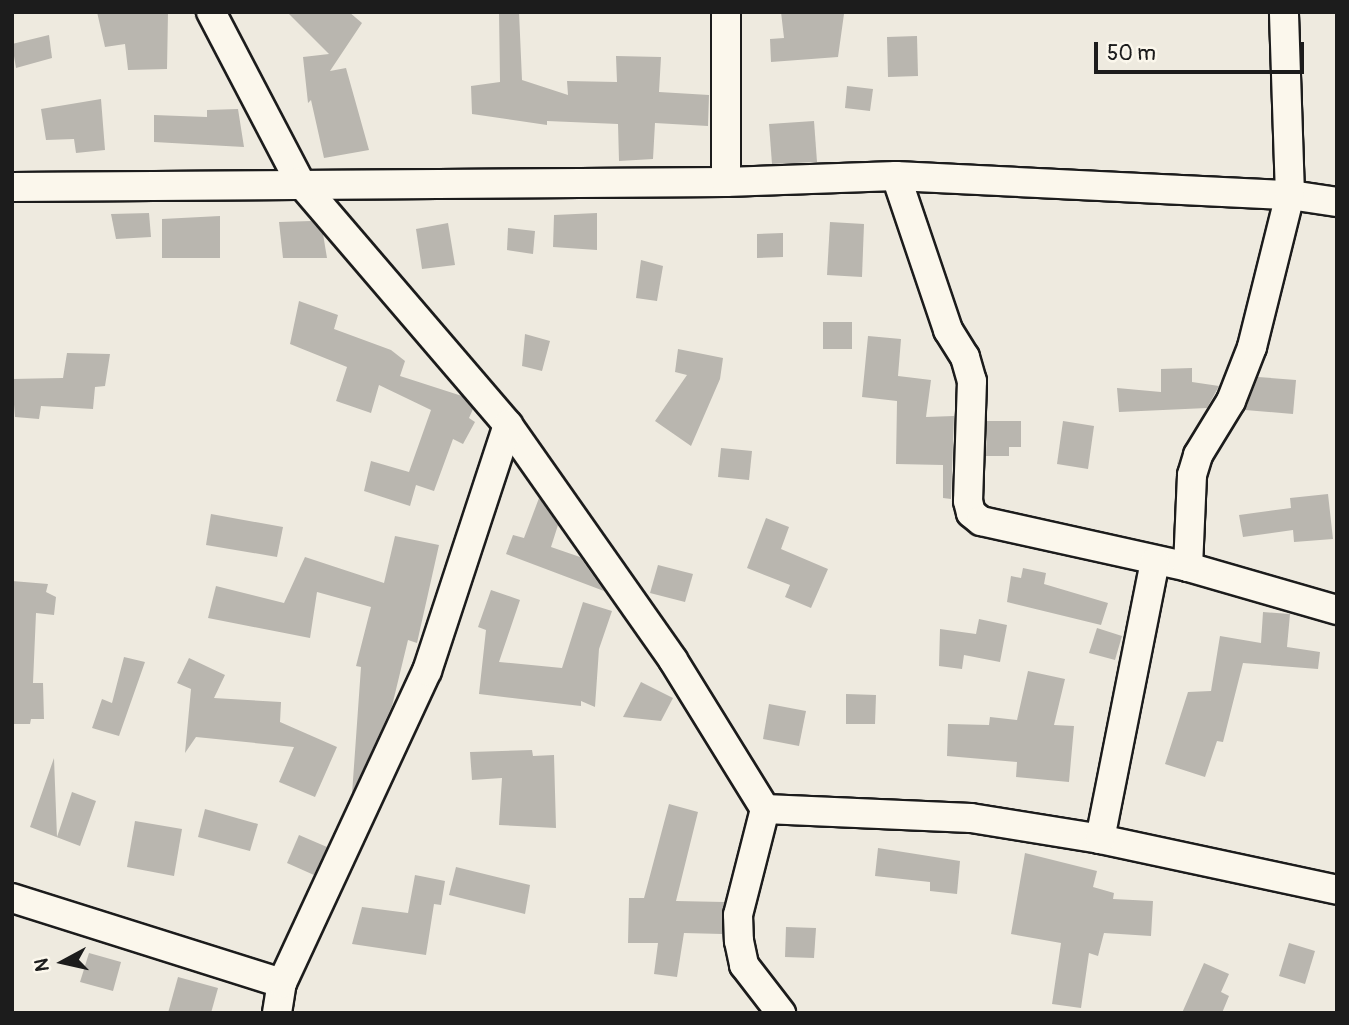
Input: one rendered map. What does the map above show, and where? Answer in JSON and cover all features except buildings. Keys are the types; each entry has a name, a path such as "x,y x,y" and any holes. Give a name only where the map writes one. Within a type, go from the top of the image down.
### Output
{"street":[{"path":"211,12 300,182 508,425 673,660 765,809 738,915 739,941 744,965 781,1013"},
{"path":"726,12 726,183"},
{"path":"1188,567 1192,475 1198,455 1231,401 1252,347 1290,195 1284,12"},
{"path":"12,187 300,182 726,183 897,176 1290,195 1337,202"},
{"path":"897,176 948,330 965,356 972,381 968,501 971,513 981,521 1155,562 1188,567 1337,610"},
{"path":"277,1013 282,983 427,671 508,425"},
{"path":"1100,839 1155,562"},
{"path":"765,809 971,818 1100,839 1337,890"},
{"path":"12,898 282,983"}]}
